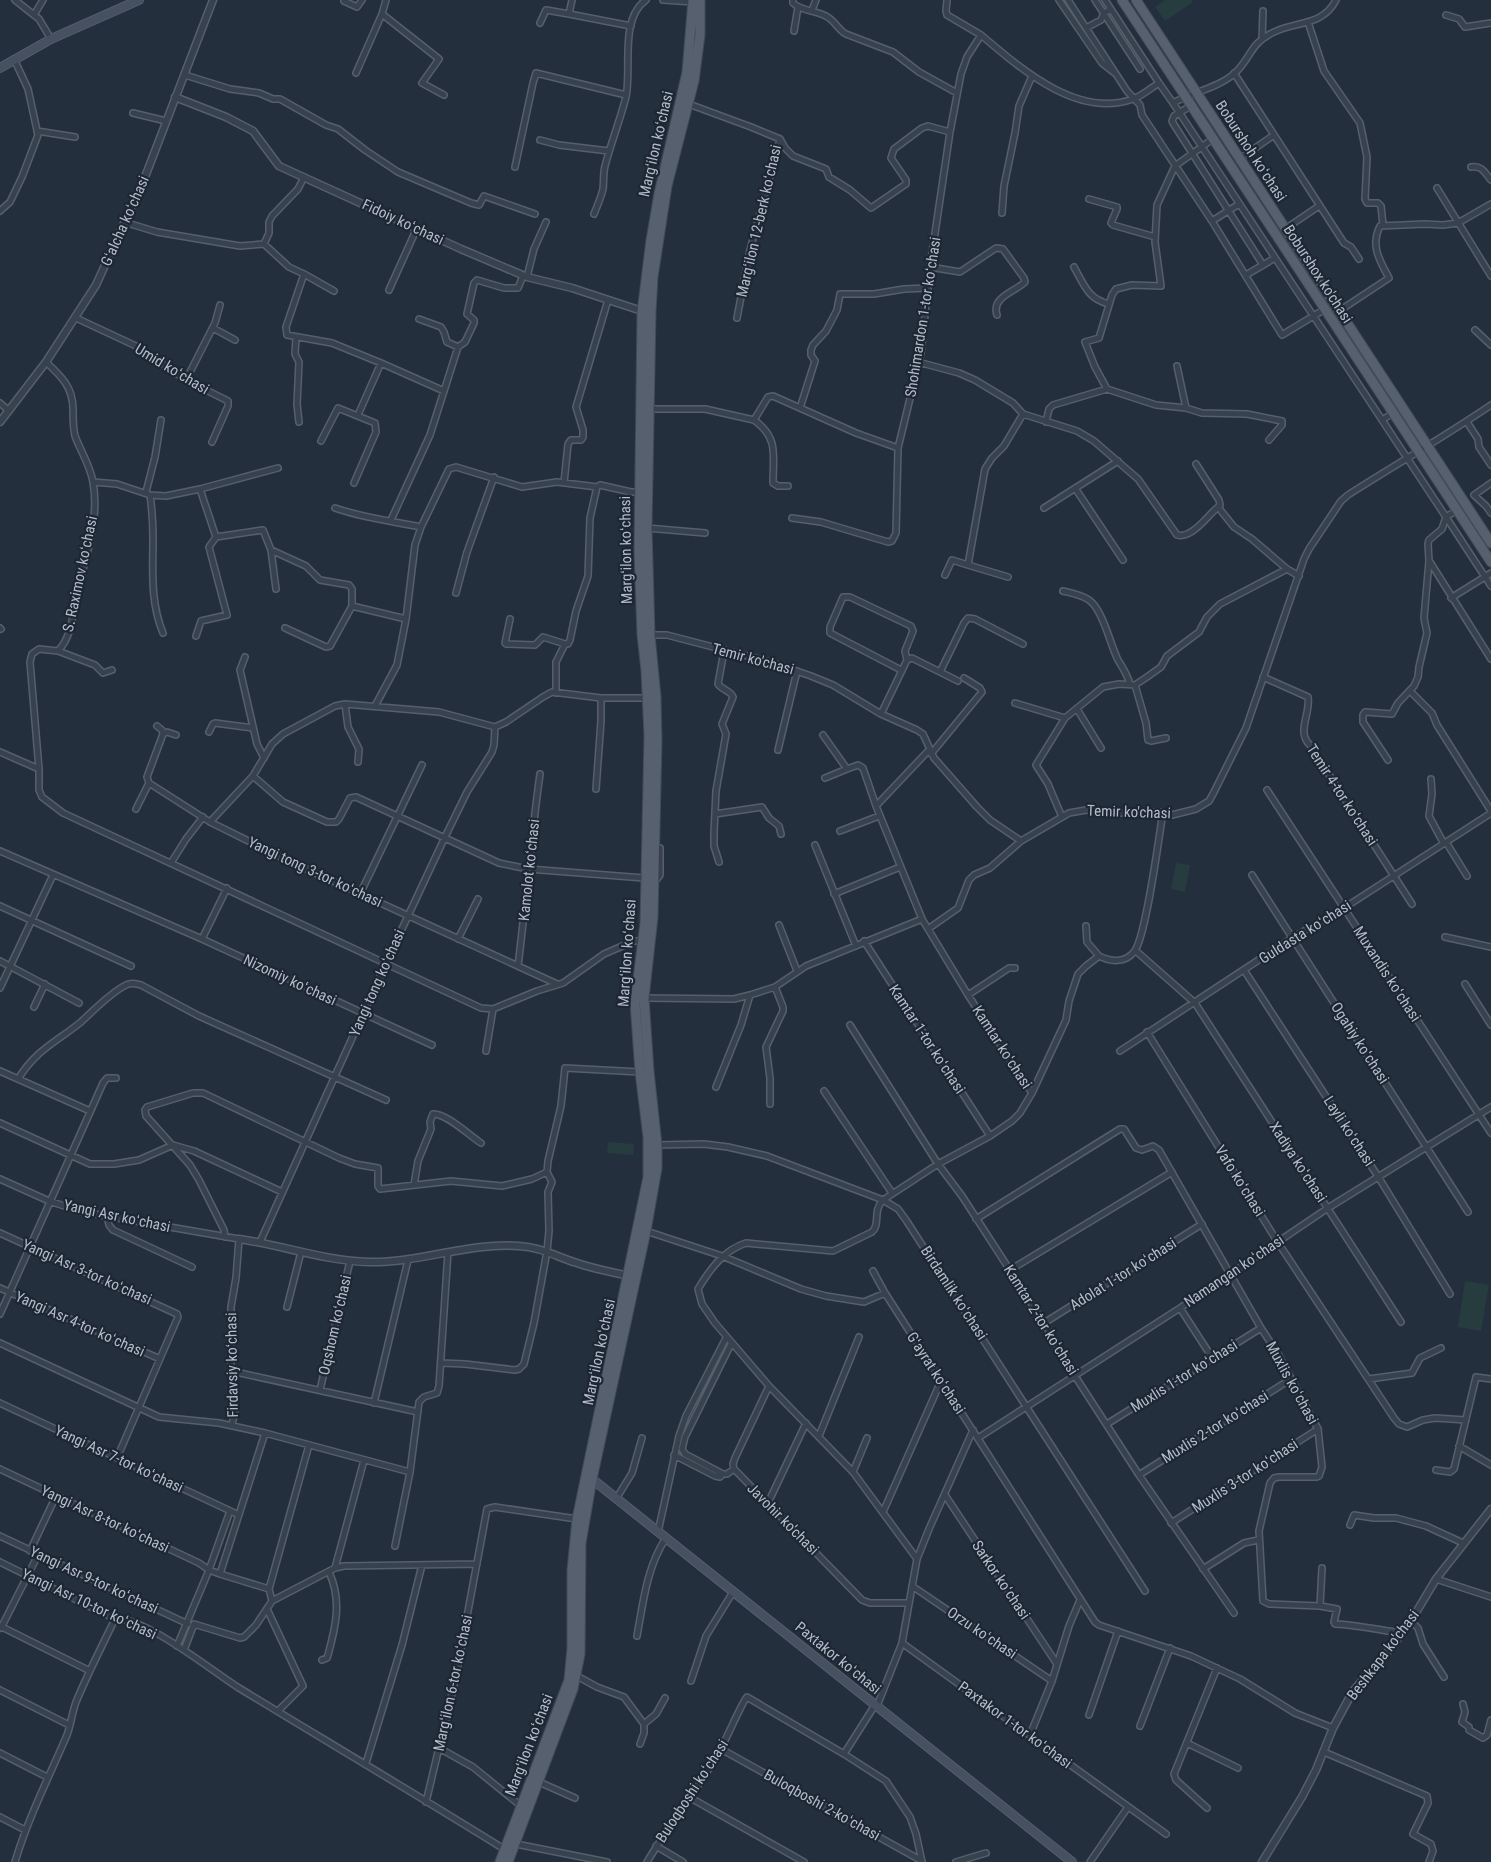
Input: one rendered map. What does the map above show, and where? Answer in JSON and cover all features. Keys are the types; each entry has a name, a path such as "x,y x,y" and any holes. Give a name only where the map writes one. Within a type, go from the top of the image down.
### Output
{"main road":[{"path":"0,68 50,39 139,0"},
{"name":"Boburshox ko'chasi","path":"1122,0 1491,562"},
{"name":"Boburshoh koʻchasi","path":"1136,0 1491,543"},
{"name":"Margʻilon koʻchasi","path":"508,1862 577,1676 580,1654 580,1543 589,1478 646,1186 649,1160 635,1003 644,941 653,847 657,720 646,635 639,492 647,312 668,186 685,103 697,59 695,1"},
{"name":"Margʻilon koʻchasi","path":"500,1862 569,1680 572,1648 572,1570 577,1519 589,1478 646,1231 657,1168 658,1144 649,1071 644,998 652,939 649,878 649,736 646,671 650,409 647,312"},
{"name":"Paxtakor koʻchasi","path":"589,1478 1072,1862"}],"street":[{"path":"15,0 39,19 50,39"},
{"path":"34,15 43,0"},
{"name":"Gʻalcha koʻchasi","path":"0,422 46,362 96,285 145,177 213,0"},
{"path":"344,1 357,7 362,0"},
{"path":"356,73 382,14 386,0"},
{"path":"569,14 572,0"},
{"path":"594,214 604,187 603,173 626,95 629,72 627,50 631,26 640,4 646,0"},
{"path":"663,0 695,1"},
{"path":"792,0 798,7 812,10 830,18 846,34 893,52 919,72 957,93"},
{"path":"812,10 816,0"},
{"path":"947,0 947,14 981,35 1032,76 1059,91 1097,104 1119,103 1135,99 1159,83"},
{"path":"1059,0 1102,63 1116,74"},
{"path":"1068,0 1127,91 1140,105 1142,115 1212,221 1282,335 1325,309"},
{"path":"1095,0 1140,69"},
{"path":"1105,0 1491,586"},
{"path":"1173,103 1215,85 1234,73 1253,46 1262,38 1276,31 1325,15 1332,9 1336,0"},
{"path":"794,30 798,7"},
{"path":"1086,28 1101,20 1104,13 1111,8"},
{"path":"540,22 546,10 631,26"},
{"path":"1262,38 1263,11"},
{"path":"382,14 440,59 422,83 444,96"},
{"path":"1446,15 1459,19 1465,27 1491,23"},
{"path":"1308,22 1324,71 1360,123 1367,156 1365,199 1368,203 1378,203 1381,206 1383,225 1378,231 1376,250 1389,278 1338,311"},
{"name":"Shohimardon 1-tor koʻchasi","path":"792,518 821,522 888,542 892,541 896,533 898,448 918,362 925,322 930,268 950,132 961,74 967,57 981,35"},
{"path":"0,211 10,202 22,178 36,140 37,131 28,89 14,60"},
{"path":"516,168 536,73 626,95"},
{"path":"1234,73 1318,200 1319,206 1344,243 1351,247 1359,259"},
{"path":"185,74 230,89 259,93 273,99 280,99 326,125 338,129 398,172 471,203 479,205 484,196 535,214"},
{"path":"1002,213 1004,186 1019,106 1032,76"},
{"name":"Fidoiy koʻchasi","path":"175,97 253,131 275,162 304,177 525,276 572,288 647,312"},
{"name":"Margʻilon 12-berk koʻchasi","path":"685,103 780,140 750,250 737,318"},
{"path":"1192,105 1174,116 1172,120 1263,265"},
{"path":"133,113 166,120"},
{"path":"780,140 789,152 826,169 829,177 850,190 872,208 906,184 906,180 891,158 894,149 922,128 928,126 950,132"},
{"path":"37,131 75,137"},
{"path":"1245,155 1274,135"},
{"path":"1107,389 1085,344 1086,341 1099,338 1114,292 1121,287 1132,285 1161,286 1155,237 1157,205 1176,166 1214,138"},
{"path":"540,140 559,145 609,151"},
{"path":"1471,167 1480,166 1491,180"},
{"path":"264,244 272,216 298,189 304,177"},
{"path":"1437,188 1491,276"},
{"path":"1089,199 1117,207 1111,223 1113,225 1155,237"},
{"path":"1212,221 1239,204"},
{"path":"1383,225 1443,225 1458,223 1491,204"},
{"path":"1285,229 1319,206"},
{"path":"124,222 157,232 240,246 264,244 289,267 334,291"},
{"path":"391,520 423,453 458,347 465,342 474,323 474,320 468,314 475,281 504,288 518,288 525,276 546,222"},
{"path":"388,290 417,228"},
{"path":"930,268 960,272 996,248 1003,249 1025,282 998,301 996,307 997,315"},
{"path":"1246,275 1275,258"},
{"path":"1074,267 1091,296 1099,302 1110,304"},
{"path":"304,274 285,330 287,335 332,343 444,391"},
{"path":"800,408 815,361 811,355 811,350 813,345 826,331 836,310 840,294 874,294 904,289 928,288"},
{"path":"564,483 568,444 571,440 581,440 583,437 583,430 576,407 587,364 608,300"},
{"path":"186,380 213,328 220,305"},
{"name":"Umid koʻchasi","path":"76,318 136,346 186,380 229,403 212,442"},
{"path":"418,320 441,327 447,342 458,347"},
{"path":"213,328 235,340"},
{"path":"1475,330 1491,345"},
{"path":"296,337 296,354 299,362 299,422"},
{"name":"S. Raximov koʻchasi","path":"46,362 63,378 70,389 73,402 75,436 89,467 93,482 95,512 92,535 82,568 66,640 58,651 40,649 32,654 30,659 39,770 38,790 42,797 63,812 172,863"},
{"path":"918,362 959,373 976,380 1013,403 1023,414 1077,431 1094,440 1138,479 1177,535 1184,536 1191,532 1220,505 1219,500 1196,464"},
{"path":"358,415 381,363"},
{"path":"1177,366 1186,408"},
{"path":"1357,384 1369,376"},
{"path":"1046,422 1052,405 1107,389 1156,405 1186,408 1202,413 1248,414 1282,421 1282,425 1269,440"},
{"path":"754,420 769,396 773,396 856,433 898,448"},
{"path":"0,403 9,411"},
{"name":"Temir ko'chasi","path":"646,635 666,635 797,671 833,685 881,714 917,730 923,734 930,752 977,808 990,820 1021,841 1062,817 1077,811 1163,812 1172,815 1185,813 1209,801 1243,735 1309,549 1342,501 1348,495 1491,405"},
{"path":"321,441 338,408 375,423 376,432 354,483"},
{"path":"650,409 705,409 754,420 771,437 773,448 773,483 778,486 788,486"},
{"path":"1382,420 1393,413"},
{"path":"968,565 985,469 992,458 1004,446 1023,414"},
{"path":"161,420 148,494 153,527 153,591 156,614 163,633"},
{"path":"1466,422 1478,439 1479,447 1491,464"},
{"path":"1044,508 1118,461"},
{"path":"375,706 397,665 406,619 415,545 421,527 449,469 456,467 522,487 548,482 597,487 600,485 639,492"},
{"path":"93,482 116,484 148,494 166,496 278,468"},
{"path":"456,593 467,552 494,477"},
{"path":"1491,483 1474,495 1491,513"},
{"path":"556,693 556,662 565,644 568,644 570,640 576,612 588,576 590,518 597,487"},
{"path":"1075,488 1123,560"},
{"path":"200,489 216,537"},
{"path":"335,508 356,516 391,520 421,527"},
{"path":"1218,508 1234,526 1287,569 1299,576"},
{"path":"1388,760 1363,722 1363,715 1365,712 1392,714 1410,691 1418,677 1427,633 1424,618 1429,540 1442,529 1446,517 1457,510"},
{"path":"647,528 705,533"},
{"path":"196,636 201,621 227,615 210,551 211,544 216,537 263,530 271,550 276,589"},
{"path":"271,550 306,566 320,580 349,585 352,589 352,606 330,646 326,647 285,628"},
{"path":"945,575 952,560 1008,577"},
{"path":"1429,562 1491,659"},
{"path":"1062,817 1048,784 1036,766 1065,718 1103,687 1111,684 1133,684 1161,668 1167,656 1199,632 1207,617 1220,604 1287,569"},
{"path":"1451,598 1491,573"},
{"path":"1063,591 1091,602 1102,618 1118,659 1133,684 1146,723 1148,740 1166,738"},
{"path":"881,714 907,660 905,651 913,632 911,626 850,597 843,597 830,628 830,633 902,670"},
{"path":"352,606 406,619"},
{"path":"940,672 968,618 975,619 1023,644"},
{"path":"510,619 506,644 534,645 543,636 565,644"},
{"path":"1484,649 1491,644"},
{"path":"58,651 95,665 103,673 112,670"},
{"path":"719,862 714,846 719,766 726,734 722,724 733,697 731,692 718,684 724,651"},
{"path":"245,657 240,670 250,709 252,728 264,758"},
{"path":"907,660 912,658 958,681"},
{"path":"778,750 797,671"},
{"name":"Temir 4-tor koʻchasi","path":"1263,677 1308,697 1304,731 1306,741 1395,875 1412,904"},
{"path":"876,806 930,752 982,692 980,688 964,678"},
{"path":"1410,691 1432,713 1437,725 1491,812"},
{"path":"210,822 253,776 272,744 283,734 335,706 345,704 439,712 495,727 506,722 543,697 556,693 601,698 647,698"},
{"path":"596,789 601,698"},
{"path":"1015,703 1065,718"},
{"path":"345,704 348,727 359,749 358,762"},
{"path":"1077,709 1101,748"},
{"path":"209,732 213,724 216,723 252,728"},
{"path":"136,809 149,783 147,777 163,734 162,730 157,726"},
{"name":"Yangi tong koʻchasi","path":"260,1242 408,916 467,792 492,752 495,727"},
{"path":"163,734 167,732 176,735"},
{"path":"823,735 847,769 825,778"},
{"path":"0,752 39,770"},
{"path":"360,894 422,765"},
{"name":"Kamtar koʻchasi","path":"847,769 858,765 863,768 879,816 922,918 968,995 1032,1093 1020,1113 1012,1121 990,1136 938,1164 882,1200"},
{"name":"Kamolot koʻchasi","path":"518,966 529,853 540,774"},
{"path":"253,776 283,802 332,823 339,819 350,798 353,797 397,815 499,863 528,869 649,878"},
{"path":"1431,778 1432,794 1429,816 1467,876"},
{"name":"Yangi tong 3-tor koʻchasi","path":"149,783 210,822 289,861 557,984"},
{"name":"Muxandis koʻchasi","path":"1267,790 1491,1133"},
{"path":"715,814 762,807 769,818 779,826 781,834"},
{"path":"1086,926 1087,942 1099,956 1111,961 1121,960 1136,951 1142,931 1163,812"},
{"name":"Guldasta koʻchasi","path":"1120,1051 1292,938 1344,908 1491,812"},
{"path":"840,832 879,816"},
{"path":"203,817 186,839 172,863 481,1008 493,1009 567,981 604,954 634,941 644,941"},
{"path":"928,929 958,908 969,880 974,875 990,868 1021,841"},
{"path":"815,844 856,946"},
{"name":"Nizomiy koʻchasi","path":"0,851 202,939 432,1045"},
{"path":"834,894 900,867"},
{"path":"0,988 53,875"},
{"name":"Ogahiy koʻchasi","path":"1252,875 1468,1212"},
{"path":"202,939 227,888"},
{"path":"458,939 478,899"},
{"path":"0,906 130,966"},
{"path":"644,998 734,999 750,995 775,987 797,971 922,918"},
{"path":"779,925 797,971"},
{"path":"1445,938 1491,947"},
{"name":"Kamtar 1-tor koʻchasi","path":"864,942 990,1136"},
{"name":"Xadiya koʻchasi","path":"1136,951 1195,1003 1401,1322"},
{"path":"1032,1093 1066,1020 1069,1001 1078,974 1099,956"},
{"path":"0,962 79,1003"},
{"path":"968,995 1009,968 1015,968"},
{"name":"Layli koʻchasi","path":"1244,970 1379,1178 1450,1294"},
{"path":"18,1079 34,1057 73,1028 115,992 133,983 141,985 199,1016 386,1100"},
{"path":"34,1008 45,984"},
{"path":"1465,984 1491,1025"},
{"path":"770,1104 770,1078 766,1047 783,1007 775,987"},
{"path":"716,1087 741,1025 750,995"},
{"path":"486,1051 493,1009"},
{"name":"Kamtar 2-tor koʻchasi","path":"850,1025 938,1164 1010,1270 1139,1475 1234,1613"},
{"name":"Vafo koʻchasi","path":"1148,1032 1277,1242 1394,1418 1403,1426 1435,1418 1466,1420"},
{"path":"441,1363 515,1370 522,1366 534,1323 549,1231 548,1192 552,1182 547,1172 548,1161 561,1106 565,1068 640,1072"},
{"path":"0,1071 90,1111"},
{"path":"0,1314 49,1201 105,1080 116,1078"},
{"path":"824,1091 892,1193"},
{"path":"225,1237 224,1230 190,1165 146,1116 145,1110 152,1105 198,1092 348,1162 378,1168 379,1189 384,1190 461,1181 502,1186 532,1179 547,1172"},
{"name":"Namangan koʻchasi","path":"978,1438 1180,1308 1328,1208 1491,1107"},
{"path":"414,1186 418,1161 431,1129 430,1122 433,1114 437,1114 469,1133 480,1143"},
{"path":"0,1123 90,1164 114,1164 139,1160 173,1145 194,1151 282,1192"},
{"name":"Muxlis koʻchasi","path":"976,1218 1120,1129 1124,1129 1136,1148 1142,1150 1153,1146 1159,1150 1231,1273 1318,1429 1321,1473 1317,1477 1279,1477 1272,1480 1258,1540 1262,1597 1266,1603 1320,1606"},
{"name":"Birdamlik koʻchasi","path":"658,1144 704,1144 728,1147 767,1156 882,1200 898,1209 1145,1591"},
{"path":"1010,1270 1172,1172"},
{"name":"Yangi Asr koʻchasi","path":"0,1179 49,1201 83,1212 239,1239"},
{"path":"882,1200 876,1211 875,1230 837,1250 828,1251 746,1243 739,1245 722,1256 698,1289 702,1304 726,1338 769,1386 853,1472 917,1559"},
{"path":"107,1216 113,1230 192,1268"},
{"name":"Adolat 1-tor koʻchasi","path":"1044,1323 1202,1224"},
{"path":"646,1231 722,1256 801,1289 826,1296 864,1302 885,1292"},
{"name":"Yangi Asr 3-tor koʻchasi","path":"0,1233 174,1312 178,1317 160,1359"},
{"path":"239,1239 350,1261 370,1262 408,1260 480,1247 518,1246 546,1251 578,1264 628,1276"},
{"name":"Firdavsiy koʻchasi","path":"0,1343 159,1417 232,1426 235,1409 231,1371 231,1307 236,1278 239,1239"},
{"path":"287,1307 301,1252"},
{"path":"395,1546 410,1472 421,1398 437,1393 441,1363 448,1252"},
{"path":"374,1403 408,1260"},
{"name":"Oqshom koʻchasi","path":"320,1390 350,1261"},
{"name":"Gʻayrat koʻchasi","path":"873,1272 1080,1600 1098,1625 1170,1648 1217,1668 1240,1679 1295,1713 1333,1728"},
{"name":"Yangi Asr 4-tor koʻchasi","path":"0,1288 160,1359"},
{"path":"1180,1308 1213,1359"},
{"name":"Muxlis 1-tor koʻchasi","path":"1108,1424 1261,1328"},
{"path":"819,1436 859,1337"},
{"path":"658,1532 674,1455 686,1416 726,1338"},
{"path":"724,1474 685,1454 682,1444 731,1344"},
{"path":"1369,1379 1412,1373 1420,1358 1440,1348"},
{"path":"117,1458 160,1359"},
{"name":"Oqshom koʻchasi","path":"231,1371 418,1412"},
{"path":"1436,1470 1452,1471 1476,1377 1491,1379"},
{"name":"Muxlis 2-tor koʻchasi","path":"1139,1475 1291,1379"},
{"path":"883,1512 941,1380"},
{"path":"674,1455 715,1476 720,1477 734,1469 735,1458 769,1386"},
{"name":"Yangi Asr 7-tor koʻchasi","path":"0,1403 239,1515"},
{"path":"768,1503 806,1424"},
{"path":"232,1426 410,1472"},
{"name":"Muxlis 3-tor koʻchasi","path":"1171,1523 1318,1429"},
{"path":"922,1862 913,1826 897,1796 879,1776 844,1754 876,1706 902,1643 917,1559 973,1430"},
{"path":"220,1574 265,1433"},
{"path":"616,1499 627,1484 634,1468 642,1438"},
{"path":"853,1472 867,1438"},
{"path":"272,1601 269,1589 309,1445"},
{"path":"1459,1446 1491,1465"},
{"path":"335,1568 364,1460"},
{"name":"Yangi Asr 8-tor koʻchasi","path":"0,1469 209,1570 269,1589"},
{"name":"Javohir ko'chasi","path":"734,1469 862,1600 870,1603 910,1603"},
{"name":"Sarkor koʻchasi","path":"945,1495 1058,1664"},
{"path":"30,1551 56,1496"},
{"name":"Margʻilon 6-tor koʻchasi","path":"426,1802 455,1681 488,1508 514,1509 577,1519"},
{"name":"Beshkapa ko'chasi","path":"1262,1862 1302,1796 1324,1752 1333,1728 1353,1691 1411,1621 1436,1579 1491,1509"},
{"path":"177,1646 188,1624 230,1511"},
{"path":"1350,1525 1354,1515 1374,1518 1396,1518 1426,1526 1463,1543"},
{"name":"Yangi Asr 9-tor koʻchasi","path":"0,1536 188,1624"},
{"path":"637,1636 643,1600 652,1565 657,1551 666,1538"},
{"path":"1203,1569 1244,1543 1258,1540"},
{"path":"38,1555 0,1628 90,1671"},
{"name":"Yangi Asr 10-tor koʻchasi","path":"0,1562 115,1619 134,1621 184,1650 225,1679 366,1763 504,1849"},
{"path":"184,1650 194,1624 244,1637 272,1601 335,1568 344,1566 477,1564"},
{"path":"366,1763 402,1645 422,1565"},
{"path":"1322,1568 1320,1606 1337,1609 1335,1624 1359,1626 1401,1634"},
{"path":"322,1660 327,1658 336,1623 337,1593 329,1572"},
{"path":"1436,1579 1491,1597"},
{"name":"Orzu koʻchasi","path":"912,1586 1052,1681"},
{"path":"691,1681 706,1636 733,1592"},
{"path":"1030,1736 1052,1681 1069,1626 1080,1600"},
{"path":"267,1609 302,1686 278,1711"},
{"path":"14,1862 47,1777 68,1732 71,1716 115,1619"},
{"path":"1411,1621 1418,1628 1423,1644 1444,1677"},
{"path":"1090,1715 1118,1631"},
{"name":"Paxtakor 1-tor koʻchasi","path":"902,1643 1166,1834"},
{"path":"1140,1726 1170,1648"},
{"path":"1207,1808 1174,1777 1174,1774 1217,1668"},
{"path":"577,1676 597,1687 624,1697 644,1724 644,1733 640,1744"},
{"path":"0,1690 69,1725"},
{"name":"Buloqboshi koʻchasi","path":"647,1862 713,1763 741,1709 743,1700 747,1697 750,1697 844,1754"},
{"path":"644,1724 656,1714 665,1698"},
{"path":"1463,1704 1466,1712 1462,1722 1470,1730 1483,1738 1487,1735 1491,1720"},
{"path":"1187,1743 1238,1768"},
{"path":"439,1748 473,1767 521,1806"},
{"name":"Buloqboshi 2-koʻchasi","path":"721,1749 922,1862"},
{"path":"1324,1752 1427,1796 1428,1803 1413,1834 1433,1847 1429,1862"},
{"path":"0,1753 47,1777"},
{"path":"539,1782 575,1798"},
{"path":"689,1797 804,1862"},
{"path":"1090,1862 1128,1807"},
{"path":"0,1817 25,1830"},
{"path":"516,1844 607,1862"},
{"path":"656,1846 683,1862"},
{"path":"956,1862 986,1853"}],"green space":[{"path":"1165,0 1192,0 1193,2 1165,21 1155,7"},
{"path":"1176,863 1190,865 1185,892 1171,889"},
{"path":"608,1142 634,1144 633,1155 607,1153"},
{"path":"1465,1281 1489,1285 1481,1331 1458,1327"}]}
